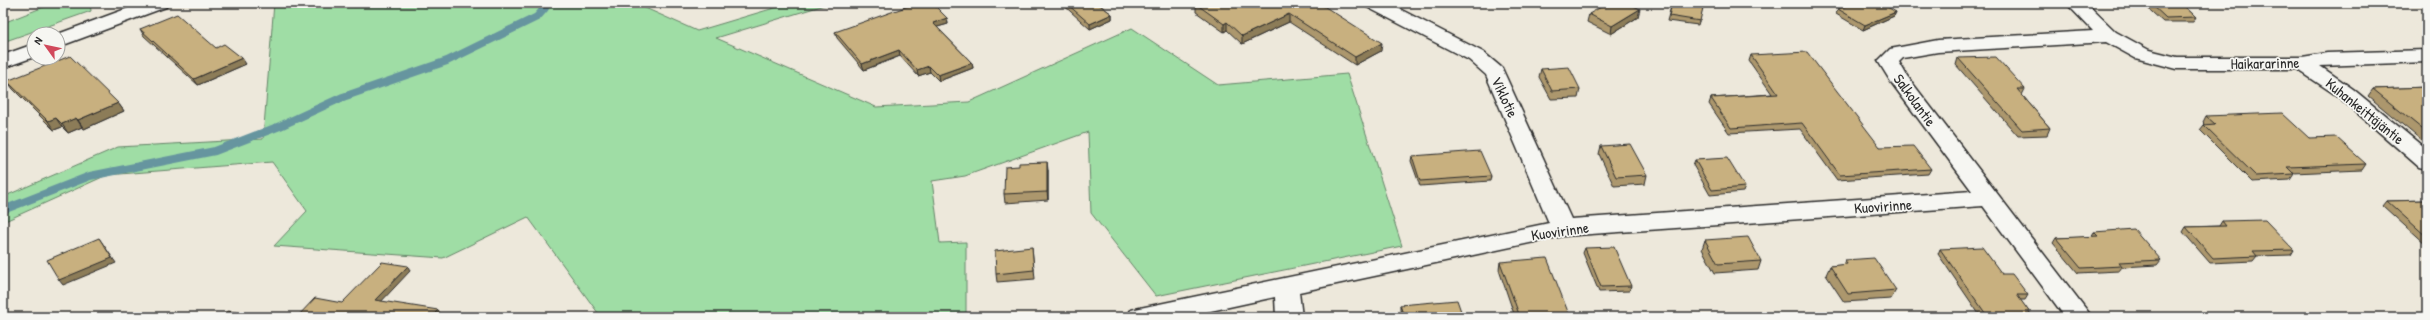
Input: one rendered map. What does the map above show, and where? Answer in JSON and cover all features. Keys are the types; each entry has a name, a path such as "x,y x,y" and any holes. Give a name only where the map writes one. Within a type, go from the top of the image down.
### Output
{"street":[{"path":"66,38 159,3"},
{"name":"Viklotie","path":"1374,3 1476,56 1495,72 1563,228"},
{"name":"Haikararinne","path":"2075,3 2109,36 2142,54 2177,63 2302,63 2327,59 2427,56"},
{"name":"Salkolantie","path":"2079,317 1987,198 1898,78 1888,61 1897,53 1938,46 2109,36"},
{"path":"3,62 26,53"},
{"name":"Kuhankeittäjäntie","path":"2302,63 2346,93 2427,162"},
{"name":"Kuovirinne","path":"1140,317 1563,228 1987,198"},
{"path":"1286,286 1289,317"}],"green space":[{"path":"54,3 90,3 91,11 48,26 26,26 26,34 3,42 3,23"},
{"path":"274,3 351,3 354,7 381,3 634,3 697,31 791,3 831,3 716,38 876,107 969,102 1132,28 1218,85 1347,74 1402,246 1156,296 1091,213 1088,132 965,176 932,181 940,243 966,242 966,317 601,317 528,217 443,258 274,246 307,211 272,162 107,175 3,222 3,197 118,147 263,139"}],"building":[{"path":"917,3 932,3 947,18 933,23 972,63 938,75 929,66 917,70 899,50 862,64 835,32"},
{"path":"1066,3 1097,3 1112,14 1090,24"},
{"path":"1319,3 1382,43 1355,57 1289,14 1242,36 1227,22 1224,24 1196,4"},
{"path":"1608,3 1628,3 1640,9 1612,26 1589,14"},
{"path":"1672,3 1704,3 1700,21 1669,16"},
{"path":"1854,3 1880,3 1896,12 1865,25 1838,9"},
{"path":"2150,3 2181,3 2196,17 2166,18"},
{"path":"177,14 216,48 224,44 242,58 194,79 140,29"},
{"path":"1807,52 1880,147 1913,146 1931,169 1840,175 1802,123 1731,128 1711,98 1778,94 1751,55"},
{"path":"70,56 118,103 78,120 76,118 62,124 56,118 48,121 7,81 45,66 66,66 66,58"},
{"path":"1996,57 2025,89 2017,89 2050,128 2022,130 1958,58"},
{"path":"1569,67 1580,89 1552,91 1541,69"},
{"path":"2427,87 2427,133 2373,89"},
{"path":"2282,113 2309,138 2336,137 2366,164 2287,167 2294,174 2256,176 2204,125 2215,124 2206,116"},
{"path":"1630,144 1647,175 1616,177 1601,146"},
{"path":"1480,151 1491,176 1420,181 1412,156"},
{"path":"1727,158 1745,187 1712,190 1695,160"},
{"path":"1047,162 1047,192 1004,194 1005,167 1019,166 1019,163"},
{"path":"2427,200 2427,237 2387,201"},
{"path":"2265,220 2294,250 2253,251 2257,256 2213,258 2186,227 2226,226 2222,221"},
{"path":"2134,229 2161,260 2119,262 2122,266 2081,268 2056,238 2098,236 2094,232"},
{"path":"1748,237 1761,261 1718,264 1705,240"},
{"path":"99,238 112,258 59,280 47,260"},
{"path":"1032,247 1034,270 996,274 995,251"},
{"path":"1614,247 1631,286 1601,287 1585,248"},
{"path":"1982,247 2002,274 2012,274 2028,295 2017,295 2033,317 1988,317 1940,249"},
{"path":"1547,258 1570,317 1520,317 1500,262"},
{"path":"1874,258 1896,290 1848,294 1830,266 1847,264 1845,260"},
{"path":"382,262 408,266 375,300 438,310 431,317 297,317 315,298 342,303"},
{"path":"1457,300 1463,317 1404,317 1400,305"},
{"path":"227,311 265,316 221,317"}],"waterway":[{"path":"3,210 90,176 215,151 280,126 343,97 447,61 537,17 545,8 544,3"}]}
